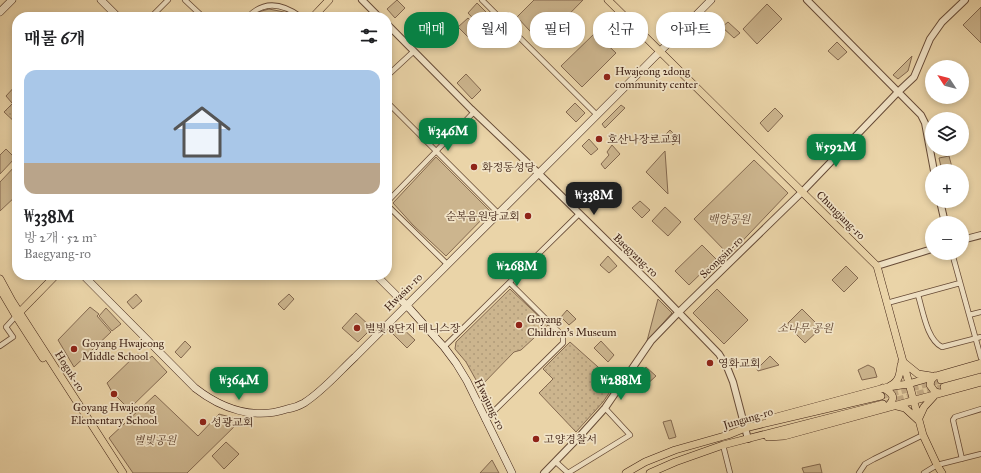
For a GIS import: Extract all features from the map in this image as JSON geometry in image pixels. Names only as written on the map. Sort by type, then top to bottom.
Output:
[{"type":"main road","points":[[0,12],[12,0]]},
{"type":"main road","points":[[101,0],[113,12]]},
{"type":"main road","points":[[318,12],[329,0]]},
{"type":"main road","name":"Chungjang-ro","points":[[608,0],[877,266]]},
{"type":"main road","name":"Hwasin-ro","points":[[88,280],[195,388],[215,402],[234,410],[266,414],[282,411],[304,403],[330,381],[711,0]]},
{"type":"main road","points":[[877,266],[912,401],[923,435],[942,473]]},
{"type":"main road","name":"Hoguk-ro","points":[[0,279],[17,314],[119,473]]},
{"type":"main road","points":[[17,314],[51,280]]},
{"type":"main road","name":"Hwajung-ro","points":[[381,280],[444,347],[456,363],[467,380],[485,420],[512,473]]},
{"type":"main road","name":"Hoguk-ro","points":[[0,289],[123,473]]},
{"type":"main road","points":[[902,361],[918,374],[938,384],[981,377]]},
{"type":"main road","points":[[885,388],[897,381],[900,375],[902,361]]},
{"type":"main road","points":[[918,420],[926,403],[938,384],[981,363]]},
{"type":"main road","points":[[938,384],[981,369]]},
{"type":"main road","points":[[745,428],[776,416],[885,388],[908,384],[981,382]]},
{"type":"main road","name":"Jungang-ro","points":[[650,473],[675,462],[724,445],[748,439],[784,436],[887,406],[912,401],[938,384]]},
{"type":"main road","points":[[885,388],[893,395],[891,404],[887,406]]},
{"type":"main road","name":"Jungang-ro","points":[[626,473],[645,462],[675,450],[728,435],[745,428],[880,396]]},
{"type":"main road","points":[[887,406],[901,406],[918,420]]},
{"type":"street","points":[[156,12],[168,0]]},
{"type":"street","points":[[185,0],[197,12]]},
{"type":"street","points":[[362,0],[374,12]]},
{"type":"street","points":[[482,0],[597,115]]},
{"type":"street","points":[[807,0],[921,115],[925,123],[933,164]]},
{"type":"street","name":"Seongsin-ro","points":[[544,473],[556,462],[605,408],[651,341],[802,192],[914,77],[930,39],[942,22],[965,0]]},
{"type":"street","points":[[252,12],[266,4],[284,7],[292,12]]},
{"type":"street","name":"Baegyang-ro","points":[[392,29],[474,112],[679,312],[719,354],[727,367],[733,382],[748,439]]},
{"type":"street","points":[[392,71],[414,51]]},
{"type":"street","points":[[392,107],[498,213]]},
{"type":"street","points":[[392,199],[474,112]]},
{"type":"street","points":[[392,209],[447,264]]},
{"type":"street","points":[[444,347],[578,214]]},
{"type":"street","points":[[969,238],[981,235]]},
{"type":"street","points":[[877,266],[925,251]]},
{"type":"street","points":[[954,260],[969,315],[978,338],[981,358]]},
{"type":"street","points":[[485,420],[563,343],[563,336],[510,283]]},
{"type":"street","points":[[887,303],[960,283]]},
{"type":"street","points":[[918,295],[930,336],[938,346],[942,347],[978,338]]},
{"type":"street","points":[[969,315],[981,312]]},
{"type":"street","points":[[0,346],[13,337],[6,327],[17,314]]},
{"type":"street","points":[[556,462],[568,473],[630,435],[605,408]]},
{"type":"street","points":[[962,459],[953,420],[955,417],[981,409]]},
{"type":"street","points":[[859,473],[865,464],[923,435]]},
{"type":"street","points":[[724,445],[730,473]]},
{"type":"street","points":[[924,473],[937,465],[981,454]]},
{"type":"green space","points":[[397,0],[405,8],[395,18],[392,12],[390,12],[387,9]]},
{"type":"green space","points":[[534,0],[583,0],[571,12],[530,12],[530,31],[522,22],[522,12]]},
{"type":"green space","points":[[477,3],[486,12],[469,12]]},
{"type":"green space","points":[[767,4],[782,19],[757,44],[743,29]]},
{"type":"green space","points":[[981,7],[981,43],[963,25]]},
{"type":"green space","points":[[269,9],[284,12],[258,12]]},
{"type":"green space","points":[[467,19],[467,36],[459,28],[459,26]]},
{"type":"green space","points":[[728,22],[740,33],[734,38],[725,30],[725,24]]},
{"type":"green space","points":[[593,35],[593,48],[611,48],[616,53],[582,87],[561,66],[580,48],[585,48],[585,43]]},
{"type":"green space","points":[[837,42],[847,52],[838,60],[828,51]]},
{"type":"green space","points":[[912,56],[908,71],[898,79],[893,75]]},
{"type":"green space","points":[[466,74],[481,90],[472,99],[457,83]]},
{"type":"green space","points":[[12,89],[12,103],[6,96]]},
{"type":"green space","points":[[575,103],[585,113],[576,122],[566,112]]},
{"type":"green space","points":[[12,104],[12,119],[4,112]]},
{"type":"green space","points":[[621,105],[625,108],[605,128],[602,124]]},
{"type":"green space","points":[[775,108],[783,116],[768,132],[760,123]]},
{"type":"green space","points":[[670,130],[679,139],[673,145],[664,136]]},
{"type":"green space","points":[[589,139],[598,149],[591,155],[582,146]]},
{"type":"green space","points":[[612,145],[620,154],[605,169],[601,164],[609,155],[607,152]]},
{"type":"green space","points":[[6,149],[12,155],[12,161],[0,174],[0,155]]},
{"type":"green space","points":[[665,151],[668,194],[646,172]]},
{"type":"green space","points":[[949,156],[951,164],[940,164],[939,158]]},
{"type":"green space","points":[[436,157],[490,211],[446,256],[413,225],[393,203]]},
{"type":"green space","name":"백양공원","points":[[754,160],[788,193],[729,255],[694,219]]},
{"type":"green space","points":[[12,169],[12,200],[0,211],[0,182]]},
{"type":"green space","points":[[640,201],[650,210],[642,218],[632,208]]},
{"type":"green space","points":[[665,207],[681,222],[668,236],[652,221]]},
{"type":"green space","points":[[702,245],[716,259],[689,285],[675,271]]},
{"type":"green space","points":[[608,256],[617,266],[609,273],[600,265]]},
{"type":"green space","points":[[846,266],[858,278],[844,292],[832,280]]},
{"type":"green space","points":[[510,289],[548,325],[521,350],[514,352],[480,387],[466,362],[455,349],[456,342]]},
{"type":"green space","points":[[717,289],[748,320],[724,344],[693,313]]},
{"type":"green space","points":[[136,294],[142,301],[133,309],[127,302]]},
{"type":"green space","points":[[289,294],[294,299],[284,310],[278,304]]},
{"type":"green space","points":[[658,299],[672,313],[647,341]]},
{"type":"green space","points":[[90,307],[99,314],[97,316],[111,332],[74,367],[58,340]]},
{"type":"green space","points":[[106,308],[121,324],[112,331],[99,316]]},
{"type":"green space","name":"소나무 공원","points":[[802,309],[821,328],[805,343],[789,327],[788,323]]},
{"type":"green space","points":[[567,310],[576,319],[569,325],[561,317]]},
{"type":"green space","name":"별빛 8단지 테니스장","points":[[356,313],[372,328],[358,342],[342,328]]},
{"type":"green space","points":[[400,326],[415,340],[407,348],[393,334]]},
{"type":"green space","points":[[185,341],[191,347],[181,358],[175,352]]},
{"type":"green space","points":[[601,341],[614,355],[608,362],[594,348]]},
{"type":"green space","points":[[570,342],[616,383],[603,402],[576,432],[539,393],[553,379],[543,369]]},
{"type":"green space","points":[[138,353],[146,361],[152,356],[167,372],[129,409],[112,392],[107,383]]},
{"type":"green space","points":[[770,356],[779,365],[758,371],[757,369]]},
{"type":"green space","points":[[868,365],[874,368],[877,377],[862,380],[858,370]]},
{"type":"green space","points":[[646,367],[656,376],[644,387],[638,381]]},
{"type":"green space","name":"별빛공원","points":[[155,395],[198,436],[219,414],[241,420],[187,473],[133,473],[109,438]]},
{"type":"green space","points":[[671,420],[676,437],[669,439],[663,422]]},
{"type":"green space","points":[[226,442],[239,454],[224,469],[212,456]]},
{"type":"green space","points":[[492,460],[499,473],[480,473]]},
{"type":"green space","points":[[820,464],[822,473],[804,473],[802,468]]},
{"type":"tunnel","points":[[881,396],[941,380]]},
{"type":"tunnel","points":[[887,403],[944,387]]},
{"type":"place","name":"Hwajeong 2dong community center","points":[[607,77]]},
{"type":"place","name":"호산나장로교회","points":[[599,139]]},
{"type":"place","name":"화정동성당","points":[[474,167]]},
{"type":"place","name":"순복음원당교회","points":[[528,216]]},
{"type":"place","name":"Goyang Children’s Museum","points":[[519,325]]},
{"type":"place","name":"별빛 8단지 테니스장","points":[[357,328]]},
{"type":"place","name":"Goyang Hwajeong Middle School","points":[[74,349]]},
{"type":"place","name":"영화교회","points":[[710,363]]},
{"type":"place","name":"Goyang Hwajeong Elementary School","points":[[114,394]]},
{"type":"place","name":"성광교회","points":[[203,422]]},
{"type":"place","name":"고양경찰서","points":[[536,439]]}]
